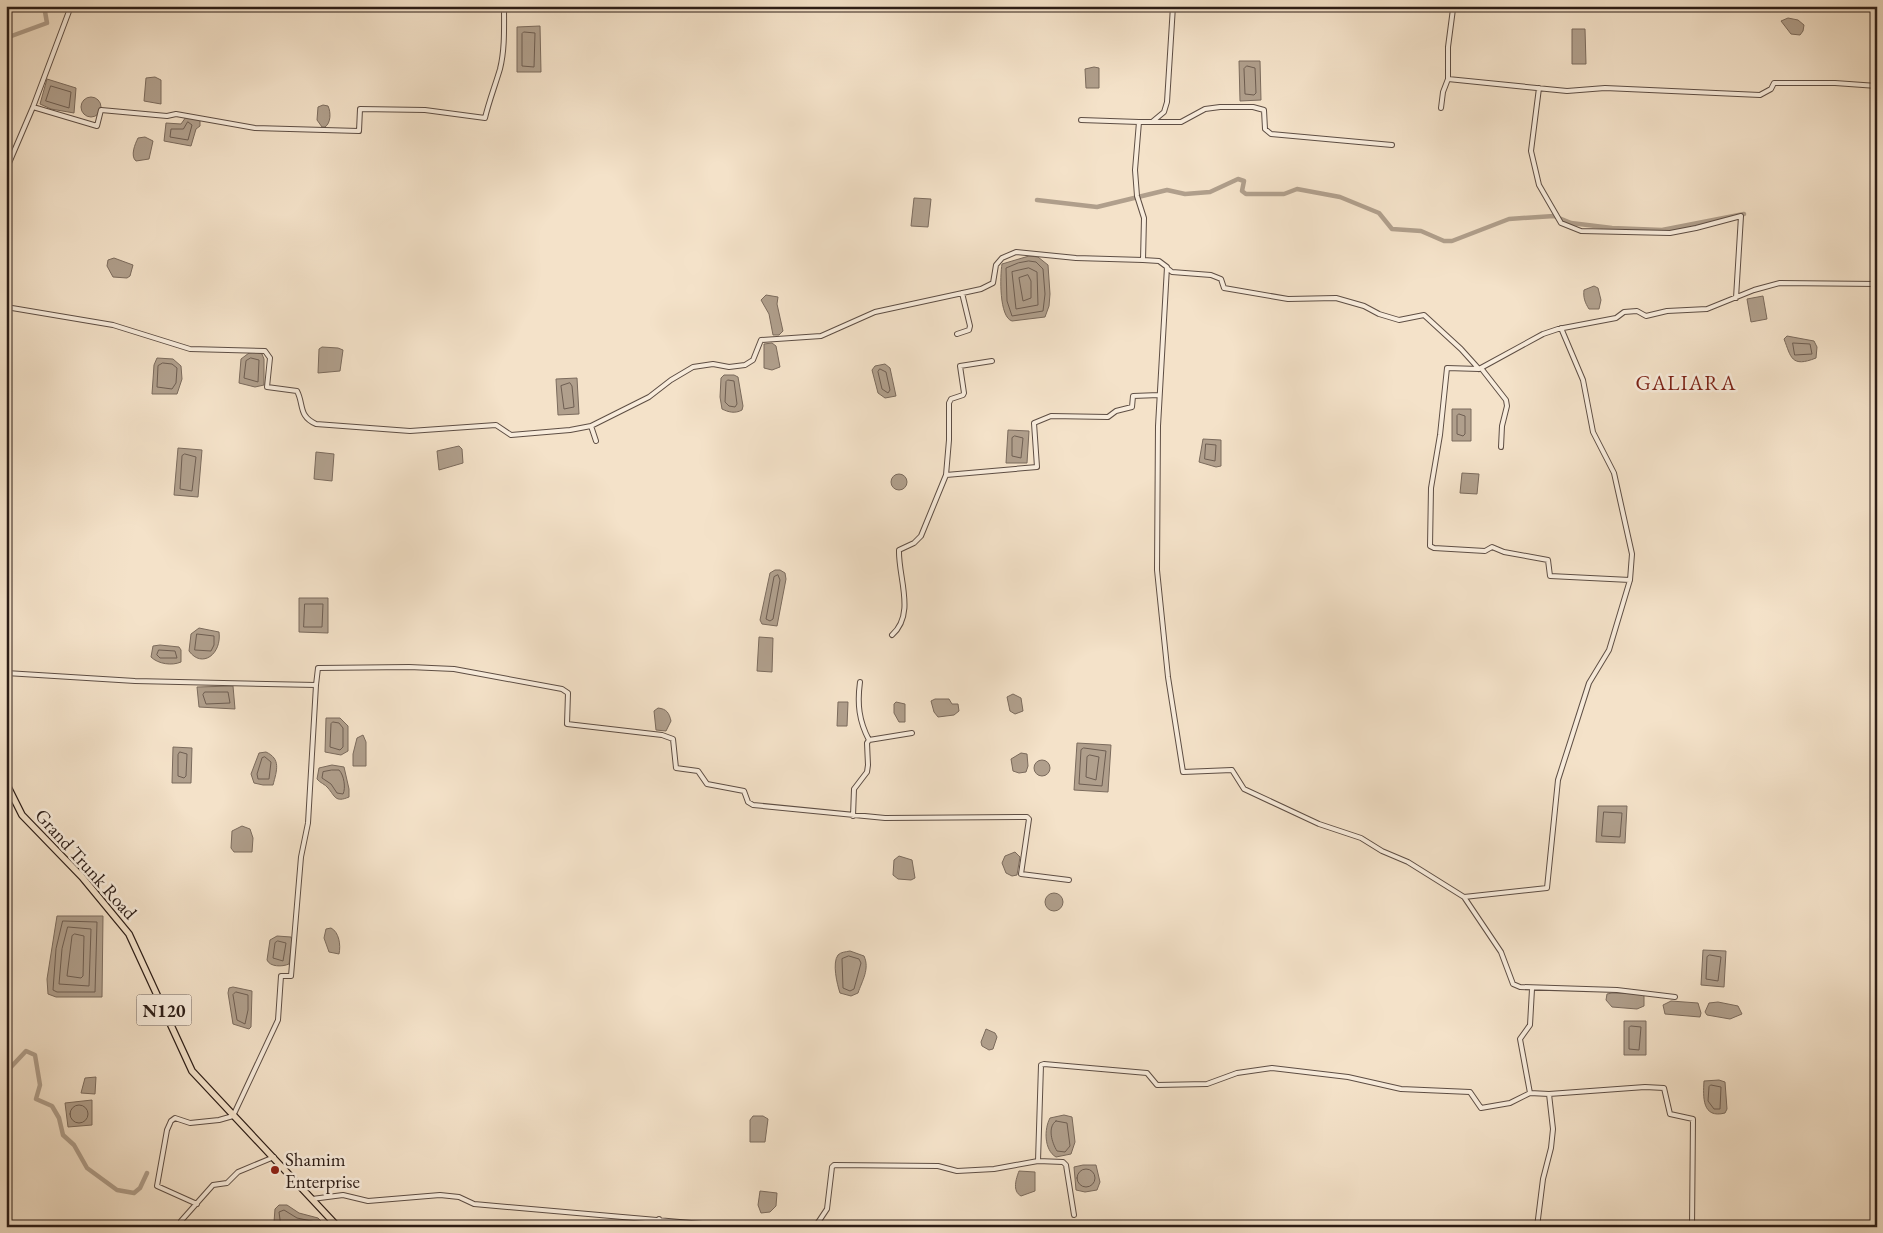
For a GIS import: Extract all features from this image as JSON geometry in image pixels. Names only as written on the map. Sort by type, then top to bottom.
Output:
[{"type":"highway","name":"Grand Trunk Road","points":[[6,783],[22,815],[82,877],[129,934],[192,1071],[338,1227]]},
{"type":"street","points":[[6,170],[33,107],[71,6]]},
{"type":"street","points":[[33,107],[97,126],[101,110],[167,116],[176,114],[255,128],[311,131],[360,131],[360,110],[425,110],[485,118],[491,92],[500,69],[504,40],[504,6]]},
{"type":"street","points":[[1152,122],[1164,112],[1167,102],[1173,6]]},
{"type":"street","points":[[1434,6],[1453,9],[1448,47],[1448,79],[1443,92],[1441,108]]},
{"type":"street","points":[[1448,79],[1567,90],[1605,88],[1760,95],[1771,89],[1774,83],[1835,83],[1877,86]]},
{"type":"street","points":[[1539,88],[1531,151],[1539,185],[1561,223],[1581,231],[1670,232],[1696,228],[1741,216],[1736,298]]},
{"type":"street","points":[[1081,120],[1181,122],[1205,109],[1220,106],[1253,107],[1264,110],[1265,129],[1271,134],[1392,145]]},
{"type":"street","points":[[1139,122],[1135,170],[1137,196],[1144,218],[1143,260]]},
{"type":"street","points":[[6,307],[113,325],[190,349],[265,351],[270,358],[267,387],[297,391],[301,410],[310,422],[316,424],[410,431],[496,425],[511,434],[549,433],[591,426],[649,397],[671,380],[693,367],[713,364],[729,367],[745,365],[753,360],[761,340],[821,336],[875,312],[962,293],[993,284],[996,265],[1002,258],[1016,252],[1076,258],[1159,261],[1172,272],[1212,275],[1220,280],[1224,288],[1288,298],[1336,298],[1364,306],[1379,314],[1399,320],[1424,315],[1480,368],[1506,400],[1507,406],[1502,426],[1501,447]]},
{"type":"street","points":[[1167,267],[1159,395],[1157,570],[1168,677],[1183,772],[1232,770],[1244,789],[1319,824],[1361,838],[1382,851],[1408,862],[1464,897],[1501,952],[1513,984],[1532,989],[1618,990],[1675,997]]},
{"type":"street","points":[[1630,580],[1550,576],[1548,560],[1504,552],[1492,547],[1485,551],[1434,548],[1430,546],[1432,472],[1440,435],[1447,368],[1480,368],[1543,334],[1561,328],[1616,318],[1624,312],[1637,311],[1646,316],[1667,311],[1707,309],[1780,283],[1877,284]]},
{"type":"street","points":[[957,334],[969,330],[970,326],[962,293]]},
{"type":"street","points":[[1464,897],[1547,888],[1558,780],[1590,684],[1609,650],[1630,580],[1632,554],[1614,473],[1593,432],[1583,380],[1561,328]]},
{"type":"street","points":[[892,636],[902,622],[904,603],[899,550],[914,543],[921,536],[946,474],[949,440],[949,403],[950,399],[964,393],[960,366],[992,361]]},
{"type":"street","points":[[946,474],[1037,467],[1034,423],[1051,416],[1108,417],[1116,411],[1132,407],[1133,396],[1159,395]]},
{"type":"street","points":[[591,426],[596,441]]},
{"type":"street","points":[[198,1204],[157,1186],[170,1121],[175,1118],[190,1123],[233,1116],[278,1020],[281,976],[291,976],[301,857],[308,823],[318,668],[409,666],[454,669],[562,689],[568,693],[567,724],[662,734],[673,738],[676,768],[698,770],[707,784],[744,791],[748,802],[753,805],[853,816],[928,819],[1027,817],[1029,819],[1021,874],[1069,880]]},
{"type":"street","points":[[6,673],[135,681],[316,685]]},
{"type":"street","points":[[853,816],[854,788],[867,772],[867,743],[869,740],[864,730],[858,705],[860,682]]},
{"type":"street","points":[[869,740],[912,733]]},
{"type":"street","points":[[1530,1093],[1520,1039],[1530,1026],[1532,989]]},
{"type":"street","points":[[1038,1161],[1042,1065],[1044,1064],[1148,1073],[1157,1085],[1207,1084],[1237,1073],[1272,1068],[1348,1077],[1401,1090],[1470,1092],[1481,1108],[1510,1103],[1530,1093],[1548,1094],[1645,1087],[1664,1088],[1670,1114],[1693,1119],[1692,1227]]},
{"type":"street","points":[[1537,1227],[1543,1179],[1552,1148],[1553,1130],[1548,1094]]},
{"type":"street","points":[[180,1227],[181,1221],[213,1185],[227,1182],[238,1172],[274,1157]]},
{"type":"street","points":[[815,1227],[827,1209],[832,1167],[834,1165],[938,1166],[957,1172],[994,1169],[1038,1161],[1062,1162],[1066,1165],[1074,1215]]},
{"type":"street","points":[[310,1199],[343,1195],[368,1200],[440,1195],[459,1197],[474,1204],[737,1227]]},
{"type":"street","points":[[659,1219],[659,1227]]},
{"type":"water","points":[[1788,18],[1798,20],[1804,25],[1800,35],[1791,34],[1781,21]]},
{"type":"water","points":[[540,26],[541,72],[517,72],[517,27]]},
{"type":"water","points":[[1572,29],[1585,29],[1586,64],[1572,64]]},
{"type":"water","points":[[1239,61],[1260,61],[1261,100],[1240,101]]},
{"type":"water","points":[[1099,68],[1099,88],[1086,88],[1085,69]]},
{"type":"water","points":[[155,77],[161,80],[161,104],[144,101],[146,78]]},
{"type":"water","points":[[47,79],[76,88],[74,113],[51,109],[40,104]]},
{"type":"water","points":[[91,97],[98,100],[101,107],[98,114],[91,117],[84,114],[81,107],[84,100]]},
{"type":"water","points":[[328,106],[330,111],[329,120],[325,127],[322,127],[317,120],[318,107]]},
{"type":"water","points":[[186,117],[200,119],[200,126],[196,129],[191,146],[164,141],[166,123],[181,124]]},
{"type":"water","points":[[145,137],[153,141],[149,159],[136,161],[133,153],[136,143],[138,138]]},
{"type":"water","points":[[914,198],[931,199],[928,227],[911,226]]},
{"type":"water","points":[[1029,256],[1038,257],[1048,265],[1049,306],[1045,317],[1012,321],[1008,318],[1003,304],[1001,286],[1002,264]]},
{"type":"water","points":[[114,258],[133,265],[130,276],[127,278],[113,277],[107,266],[108,260]]},
{"type":"water","points":[[1594,286],[1598,288],[1601,300],[1599,309],[1589,309],[1586,304],[1584,290]]},
{"type":"water","points":[[766,295],[778,297],[777,304],[783,331],[779,335],[773,335],[769,314],[761,300]]},
{"type":"water","points":[[1763,296],[1767,319],[1751,322],[1747,299]]},
{"type":"water","points":[[1787,336],[1814,341],[1817,347],[1816,358],[1801,362],[1793,359],[1784,339]]},
{"type":"water","points":[[772,343],[776,346],[780,367],[772,370],[764,368],[764,344]]},
{"type":"water","points":[[322,347],[343,350],[340,371],[318,373],[319,349]]},
{"type":"water","points":[[256,352],[262,354],[264,359],[264,385],[255,387],[239,383],[241,359],[249,353]]},
{"type":"water","points":[[157,358],[173,359],[181,366],[182,379],[177,394],[152,394],[154,365]]},
{"type":"water","points":[[885,364],[890,368],[896,396],[885,398],[878,393],[872,370],[875,366]]},
{"type":"water","points":[[724,375],[738,377],[742,410],[732,412],[722,409],[720,397],[721,378]]},
{"type":"water","points":[[577,378],[579,414],[558,415],[556,379]]},
{"type":"water","points":[[1452,409],[1471,409],[1471,441],[1452,441]]},
{"type":"water","points":[[1008,430],[1029,431],[1027,463],[1006,463]]},
{"type":"water","points":[[1203,439],[1221,440],[1221,466],[1216,467],[1199,462]]},
{"type":"water","points":[[459,446],[462,449],[463,463],[439,470],[437,451]]},
{"type":"water","points":[[178,448],[202,450],[198,497],[174,495]]},
{"type":"water","points":[[316,452],[334,454],[332,481],[314,479]]},
{"type":"water","points":[[1462,473],[1479,474],[1477,494],[1460,493]]},
{"type":"water","points":[[896,474],[902,474],[907,479],[905,488],[896,490],[891,485],[891,479]]},
{"type":"water","points":[[775,570],[785,573],[786,579],[777,626],[762,624],[760,620],[770,573]]},
{"type":"water","points":[[299,598],[328,598],[328,633],[299,632]]},
{"type":"water","points":[[199,628],[219,632],[217,647],[205,659],[194,656],[189,651],[191,634]]},
{"type":"water","points":[[759,637],[773,638],[772,672],[757,671]]},
{"type":"water","points":[[153,646],[179,647],[181,650],[181,662],[165,664],[151,657]]},
{"type":"water","points":[[233,686],[235,709],[199,707],[197,687]]},
{"type":"water","points":[[1013,694],[1021,698],[1023,711],[1015,714],[1010,711],[1007,697]]},
{"type":"water","points":[[935,699],[949,699],[952,704],[958,704],[959,711],[954,715],[938,717],[934,712],[931,701]]},
{"type":"water","points":[[838,702],[848,702],[847,726],[837,726]]},
{"type":"water","points":[[896,702],[905,704],[905,722],[899,722],[894,713],[894,704]]},
{"type":"water","points":[[658,708],[666,710],[671,721],[666,731],[656,730],[654,711]]},
{"type":"water","points":[[326,718],[340,718],[348,726],[348,751],[341,755],[325,752]]},
{"type":"water","points":[[363,735],[366,742],[366,766],[353,766],[353,754],[357,738]]},
{"type":"water","points":[[1077,743],[1111,745],[1108,792],[1074,790]]},
{"type":"water","points":[[173,747],[192,748],[191,783],[172,783]]},
{"type":"water","points":[[266,752],[274,758],[277,766],[273,785],[254,783],[251,774],[259,753]]},
{"type":"water","points":[[1021,753],[1027,754],[1028,766],[1026,772],[1019,773],[1013,771],[1011,759]]},
{"type":"water","points":[[1042,760],[1048,762],[1050,768],[1048,774],[1042,776],[1036,774],[1034,768],[1036,762]]},
{"type":"water","points":[[332,765],[344,767],[349,797],[344,799],[336,798],[317,779],[319,768]]},
{"type":"water","points":[[1598,806],[1627,806],[1625,843],[1596,842]]},
{"type":"water","points":[[242,826],[250,829],[253,838],[252,852],[234,852],[231,848],[232,831]]},
{"type":"water","points":[[1015,852],[1020,857],[1017,875],[1012,876],[1006,873],[1002,863],[1005,856]]},
{"type":"water","points":[[899,856],[912,860],[915,878],[911,880],[898,879],[893,875],[894,860]]},
{"type":"water","points":[[1054,893],[1060,896],[1063,902],[1060,908],[1054,911],[1048,908],[1045,902],[1048,896]]},
{"type":"water","points":[[57,916],[103,916],[102,997],[56,997],[48,994],[47,979]]},
{"type":"water","points":[[331,928],[336,932],[339,939],[339,954],[329,952],[324,938],[326,929]]},
{"type":"water","points":[[277,936],[291,937],[292,941],[289,964],[283,966],[276,966],[267,960],[270,940]]},
{"type":"water","points":[[1703,950],[1726,951],[1724,987],[1701,985]]},
{"type":"water","points":[[850,951],[864,956],[866,961],[865,975],[858,993],[851,996],[840,993],[835,968],[838,955]]},
{"type":"water","points":[[233,987],[252,991],[251,1027],[249,1029],[233,1024],[228,993],[229,988]]},
{"type":"water","points":[[1607,994],[1641,994],[1644,996],[1644,1006],[1637,1009],[1612,1007],[1606,1000]]},
{"type":"water","points":[[1671,1001],[1698,1003],[1701,1013],[1700,1017],[1665,1014],[1663,1005]]},
{"type":"water","points":[[1718,1002],[1738,1006],[1742,1014],[1730,1019],[1707,1015],[1705,1012],[1709,1003]]},
{"type":"water","points":[[1624,1021],[1646,1021],[1646,1055],[1624,1055]]},
{"type":"water","points":[[986,1029],[995,1033],[997,1037],[993,1049],[989,1050],[982,1046],[981,1042]]},
{"type":"water","points":[[96,1077],[95,1094],[81,1093],[85,1078]]},
{"type":"water","points":[[1719,1080],[1725,1082],[1727,1109],[1725,1113],[1717,1114],[1708,1110],[1704,1100],[1704,1081]]},
{"type":"water","points":[[92,1100],[92,1125],[68,1127],[65,1103]]},
{"type":"water","points":[[1064,1115],[1072,1117],[1075,1142],[1071,1154],[1056,1157],[1049,1150],[1046,1133],[1050,1118]]},
{"type":"water","points":[[753,1116],[763,1116],[768,1119],[765,1142],[750,1142],[750,1120]]},
{"type":"water","points":[[1096,1165],[1100,1182],[1097,1190],[1085,1192],[1076,1190],[1074,1167]]},
{"type":"water","points":[[1019,1171],[1035,1172],[1035,1191],[1021,1196],[1018,1194],[1016,1185]]},
{"type":"water","points":[[760,1191],[777,1193],[776,1206],[770,1212],[761,1213],[758,1205]]},
{"type":"water","points":[[279,1205],[287,1205],[299,1213],[318,1218],[327,1227],[279,1226],[274,1222],[275,1209]]},
{"type":"waterway","points":[[6,38],[47,23],[44,6]]},
{"type":"waterway","points":[[1037,200],[1097,207],[1167,190],[1185,194],[1210,192],[1238,179],[1244,181],[1242,191],[1246,194],[1284,194],[1297,189],[1340,197],[1379,213],[1392,229],[1421,231],[1444,241],[1452,241],[1509,219],[1554,216],[1571,223],[1612,228],[1662,230],[1744,214]]},
{"type":"waterway","points":[[6,1068],[11,1067],[26,1051],[35,1055],[40,1085],[36,1099],[52,1106],[59,1118],[63,1135],[74,1145],[87,1168],[117,1190],[134,1193],[140,1188],[147,1173]]},
{"type":"place","name":"Shamim Enterprise","points":[[275,1170]]},
{"type":"district","name":"GALIARA","points":[[1686,382]]}]
